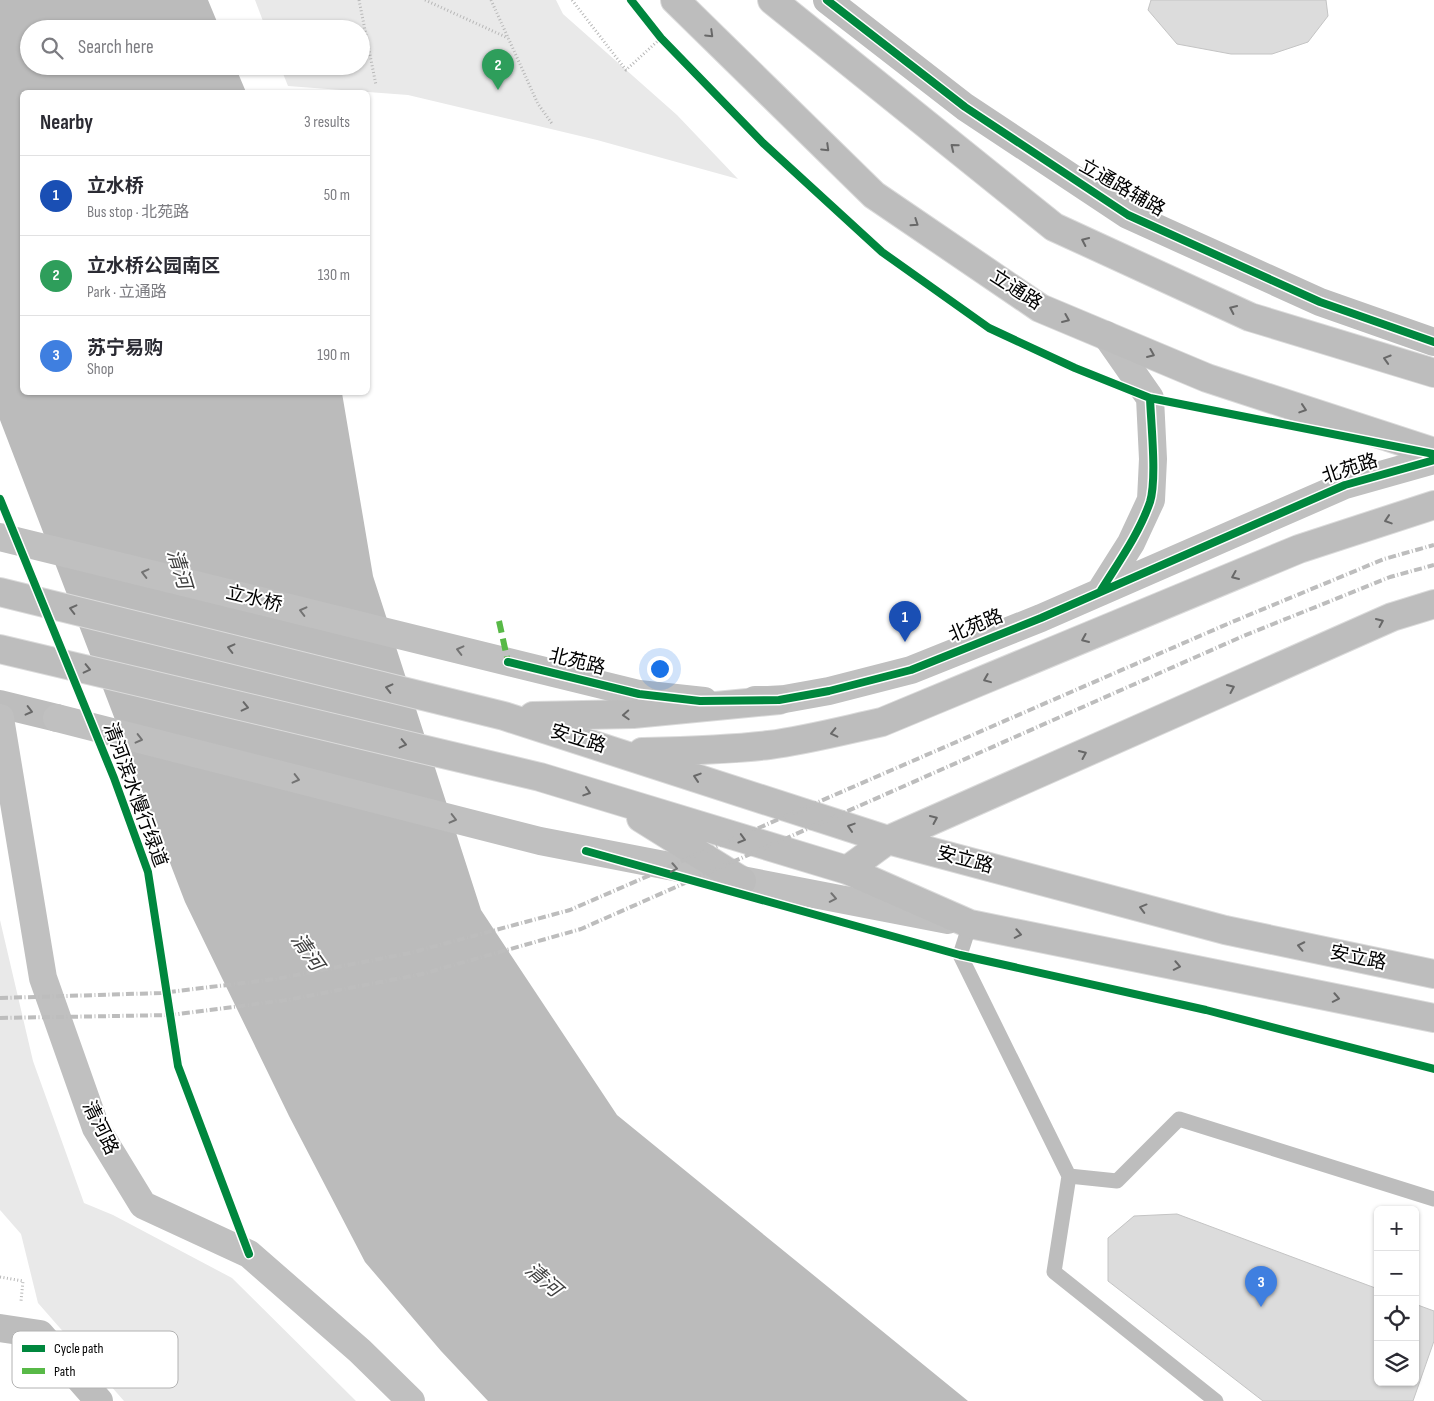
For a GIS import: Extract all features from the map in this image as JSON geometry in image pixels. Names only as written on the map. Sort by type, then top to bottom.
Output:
[{"type":"main road","points":[[772,0],[1054,227],[1250,317],[1434,373]]},
{"type":"main road","name":"立通路辅路","points":[[827,0],[965,107],[1128,214],[1320,302],[1434,342]]},
{"type":"main road","name":"立通路","points":[[676,1],[874,195],[1040,308],[1208,378],[1434,452]]},
{"type":"main road","points":[[618,752],[694,751],[768,745],[882,722],[1299,549],[1434,505]]},
{"type":"main road","points":[[12,595],[504,716],[633,714],[779,700]]},
{"type":"main road","points":[[847,870],[888,840],[1383,621],[1434,604]]},
{"type":"main road","points":[[0,649],[540,777],[847,870],[970,924],[1434,1018]]},
{"type":"main road","points":[[0,704],[58,718]]},
{"type":"main road","name":"安立路","points":[[504,716],[888,840],[1224,930],[1434,974]]},
{"type":"main road","points":[[612,800],[742,881]]},
{"type":"main road","points":[[9,1329],[21,1331]]},
{"type":"main road","points":[[87,1388],[98,1401]]},
{"type":"street","points":[[1100,592],[1131,543],[1151,500],[1153,459],[1150,398],[1106,335]]},
{"type":"street","name":"北苑路","points":[[508,662],[639,694],[700,701],[779,700],[829,691],[910,670],[1100,592],[1345,485],[1434,460]]},
{"type":"street","name":"立水桥","points":[[0,537],[508,662]]},
{"type":"street","name":"清河路","points":[[0,718],[43,978],[96,1128],[142,1205],[248,1254],[360,1351],[412,1401]]},
{"type":"street","points":[[58,718],[540,841],[970,924]]},
{"type":"street","points":[[1389,1009],[1434,1028]]},
{"type":"lane","points":[[970,924],[960,955],[1069,1176],[1054,1272],[1216,1401]]},
{"type":"lane","points":[[1069,1176],[1117,1181],[1178,1119],[1434,1198]]},
{"type":"path","points":[[358,0],[362,20]]},
{"type":"path","points":[[425,0],[509,39]]},
{"type":"path","points":[[491,0],[538,104],[553,125]]},
{"type":"path","points":[[572,0],[626,70],[661,38]]},
{"type":"path","points":[[655,30],[668,45]]},
{"type":"path","points":[[370,57],[376,85]]},
{"type":"path","points":[[0,1276],[23,1281],[9,1329]]},
{"type":"shaded area","points":[[255,0],[556,0],[563,14],[677,115],[738,179],[597,140],[408,95],[370,92],[370,90],[288,86],[284,75],[370,75],[370,20],[263,20]]},
{"type":"shaded area","points":[[0,920],[33,1061],[84,1203],[113,1215],[232,1278],[356,1401],[124,1401],[113,1388],[178,1388],[178,1331],[63,1331],[38,1303],[21,1234],[0,1210]]},
{"type":"water","name":"清河","points":[[0,0],[208,0],[216,20],[20,20],[20,75],[239,75],[245,90],[20,90],[20,395],[342,395],[373,576],[481,910],[617,1115],[968,1401],[488,1401],[441,1351],[365,1262],[289,1116],[185,902],[0,420]]},
{"type":"building","points":[[1151,0],[1326,0],[1328,16],[1308,42],[1272,54],[1231,54],[1177,44],[1148,10]]},
{"type":"building","points":[[1177,1214],[1374,1288],[1374,1386],[1418,1386],[1413,1401],[1263,1401],[1108,1281],[1108,1238],[1134,1216]]},
{"type":"building","points":[[1419,1305],[1434,1311],[1434,1341],[1419,1384]]},
{"type":"railway","points":[[0,998],[161,993],[276,979],[410,953],[570,910],[1232,622],[1384,559],[1434,545]]},
{"type":"railway","points":[[0,1018],[171,1015],[287,1000],[422,974],[581,929],[1241,637],[1390,577],[1434,565]]},
{"type":"marked path","points":[[499,621],[508,662]]},
{"type":"cycle path","points":[[631,0],[661,38],[763,143],[882,252],[989,328],[1075,368],[1150,398],[1434,454]]},
{"type":"cycle path","points":[[827,0],[965,107],[1128,215],[1320,302],[1434,342]]},
{"type":"cycle path","points":[[1100,592],[1134,537],[1150,502],[1153,480],[1150,398]]},
{"type":"cycle path","points":[[508,662],[639,694],[700,701],[779,700],[829,691],[911,670],[1041,618],[1345,485],[1434,460]]},
{"type":"cycle path","name":"清河滨水慢行绿道","points":[[0,499],[114,778],[148,872],[178,1066],[249,1254]]},
{"type":"cycle path","points":[[586,851],[960,955],[1206,1010],[1434,1069]]},
{"type":"place","name":"立水桥公园南区","points":[[498,90]]},
{"type":"place","name":"立水桥","points":[[905,642]]},
{"type":"place","name":"苏宁易购","points":[[1261,1307]]}]
